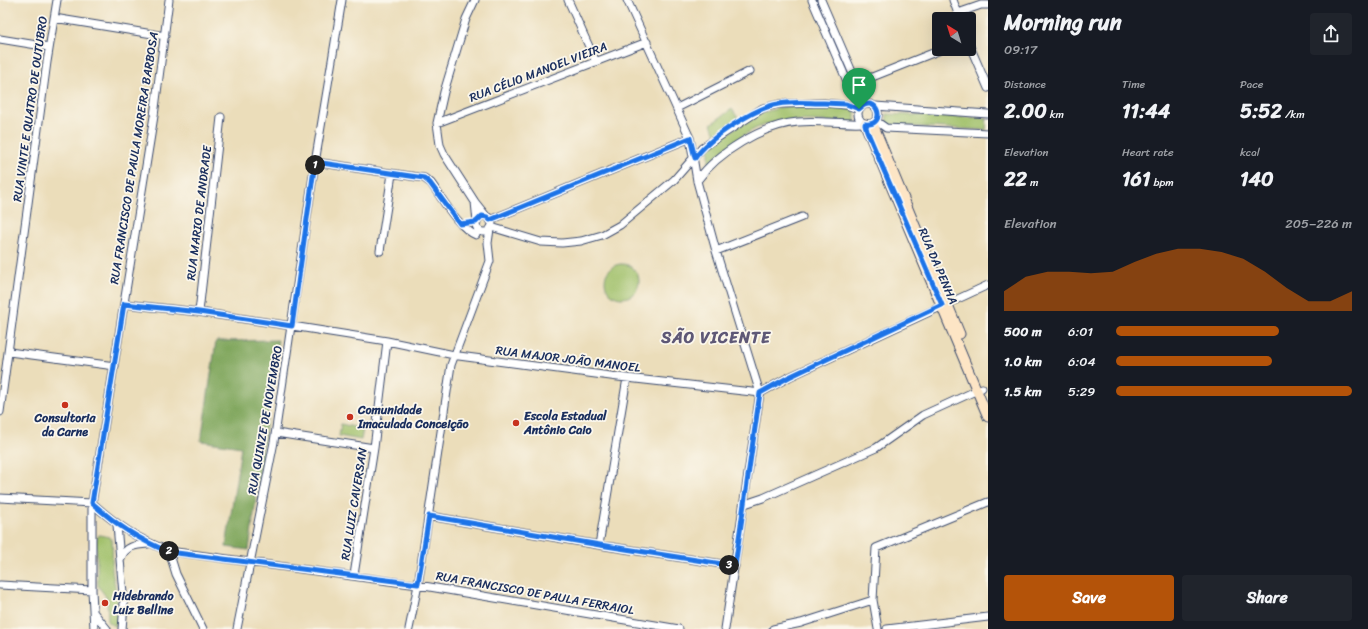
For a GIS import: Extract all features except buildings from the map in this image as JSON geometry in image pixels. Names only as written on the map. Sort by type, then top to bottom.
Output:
[{"type":"street","name":"RUA VINTE E QUATRO DE OUTUBRO","points":[[0,412],[49,47],[57,0]]},
{"type":"street","name":"RUA FRANCISCO DE PAULA MOREIRA BARBOSA","points":[[94,629],[92,590],[92,503],[154,116],[169,0]]},
{"type":"street","name":"RUA QUINZE DE NOVEMBRO","points":[[237,629],[276,433],[315,162],[342,0]]},
{"type":"street","points":[[409,629],[418,584],[454,355],[490,261],[488,244],[489,223],[444,154],[440,144],[437,123],[444,92],[466,19],[475,0]]},
{"type":"street","points":[[568,0],[596,62]]},
{"type":"street","points":[[627,0],[690,138],[695,158],[697,181],[716,251],[760,393],[745,504],[725,629]]},
{"type":"street","points":[[812,0],[853,95],[862,106]]},
{"type":"street","points":[[821,0],[857,83],[862,106],[858,117],[869,123],[886,128],[988,133]]},
{"type":"street","points":[[953,0],[958,12]]},
{"type":"street","points":[[966,12],[983,3]]},
{"type":"street","points":[[54,18],[165,36]]},
{"type":"street","points":[[0,39],[49,47]]},
{"type":"street","name":"RUA CÉLIO MANOEL VIEIRA","points":[[437,123],[647,42]]},
{"type":"street","points":[[857,83],[932,53]]},
{"type":"street","points":[[974,56],[988,88]]},
{"type":"street","points":[[677,108],[750,71]]},
{"type":"street","points":[[477,224],[480,218],[489,223],[541,242],[562,243],[581,241],[602,235],[620,225],[674,180],[695,158],[702,148],[763,108],[778,104],[846,104],[988,114]]},
{"type":"street","points":[[697,181],[704,172],[750,137],[797,122],[869,123],[879,114],[875,106]]},
{"type":"street","name":"RUA MARIO DE ANDRADE","points":[[199,312],[222,117]]},
{"type":"street","name":"RUA DA PENHA","points":[[869,123],[945,304],[979,389],[988,417]]},
{"type":"street","points":[[477,224],[482,231],[489,223],[690,138]]},
{"type":"street","points":[[315,162],[424,178],[430,183],[460,224],[470,233],[476,235],[488,244]]},
{"type":"street","points":[[380,251],[392,174]]},
{"type":"street","points":[[475,202],[477,224],[476,235]]},
{"type":"street","points":[[716,251],[802,217]]},
{"type":"street","points":[[460,224],[477,224]]},
{"type":"street","points":[[760,393],[789,377],[945,304],[988,286]]},
{"type":"street","name":"RUA MAJOR JOÃO MANOEL","points":[[124,304],[199,312],[292,326],[387,341],[454,355],[628,378],[760,393]]},
{"type":"street","name":"RUA LUIZ CAVERSAN","points":[[354,576],[374,448],[387,341]]},
{"type":"street","points":[[9,352],[115,366]]},
{"type":"street","points":[[600,545],[628,378]]},
{"type":"street","points":[[745,504],[763,498],[876,448],[923,415],[979,389]]},
{"type":"street","name":"RUA DA PENHA","points":[[979,389],[988,402]]},
{"type":"street","points":[[276,433],[374,448]]},
{"type":"street","points":[[0,498],[92,503]]},
{"type":"street","points":[[878,629],[873,600],[876,548],[988,502]]},
{"type":"street","name":"RUA FRANCISCO DE PAULA FERRAIOL","points":[[92,503],[117,524],[150,544],[169,552],[418,584],[678,629]]},
{"type":"street","points":[[429,516],[735,566]]},
{"type":"street","points":[[117,524],[124,605],[122,629]]},
{"type":"street","points":[[120,559],[127,548],[150,544]]},
{"type":"street","points":[[169,552],[176,574],[202,629]]},
{"type":"street","points":[[0,585],[92,590]]},
{"type":"street","points":[[773,629],[801,623],[873,600]]},
{"type":"street","points":[[94,613],[107,629]]},
{"type":"street","points":[[887,629],[988,617]]},
{"type":"green space","points":[[823,105],[855,110],[855,123],[792,121],[767,124],[744,135],[709,164],[709,148],[733,129],[760,114],[784,107]]},
{"type":"green space","points":[[732,109],[738,118],[715,134],[711,124]]},
{"type":"green space","points":[[887,114],[987,118],[986,130],[886,125]]},
{"type":"green space","points":[[619,264],[625,264],[629,265],[636,271],[639,281],[638,288],[632,295],[625,298],[619,298],[615,297],[608,291],[605,284],[605,278],[606,274],[612,267]]},
{"type":"green space","points":[[278,340],[249,550],[226,547],[241,447],[201,441],[216,341]]},
{"type":"green space","points":[[341,424],[363,429],[361,440],[339,436]]},
{"type":"green space","points":[[99,535],[110,537],[112,541],[112,569],[119,612],[116,626],[108,623],[107,598],[98,586],[96,540]]},
{"type":"place","name":"Consultoria da Carne","points":[[65,405]]},
{"type":"place","name":"Comunidade Imaculada Conceição","points":[[350,417]]},
{"type":"place","name":"Escola Estadual Antônio Caio","points":[[516,423]]},
{"type":"place","name":"Hidebrando Luiz Belline","points":[[105,603]]},
{"type":"district","name":"SÃO VICENTE","points":[[716,337]]},
{"type":"route","points":[[824,103],[846,104],[859,109],[866,104],[871,104],[878,110],[879,114],[876,121],[873,124],[865,124],[867,131],[942,305],[789,377],[760,393],[735,566],[429,516],[418,584],[169,552],[133,536],[92,503],[124,304],[199,312],[292,326],[315,162],[424,178],[430,183],[460,224],[476,222],[482,216],[489,218],[490,220],[690,138],[695,158],[702,148],[763,108],[778,104],[824,103]]}]
